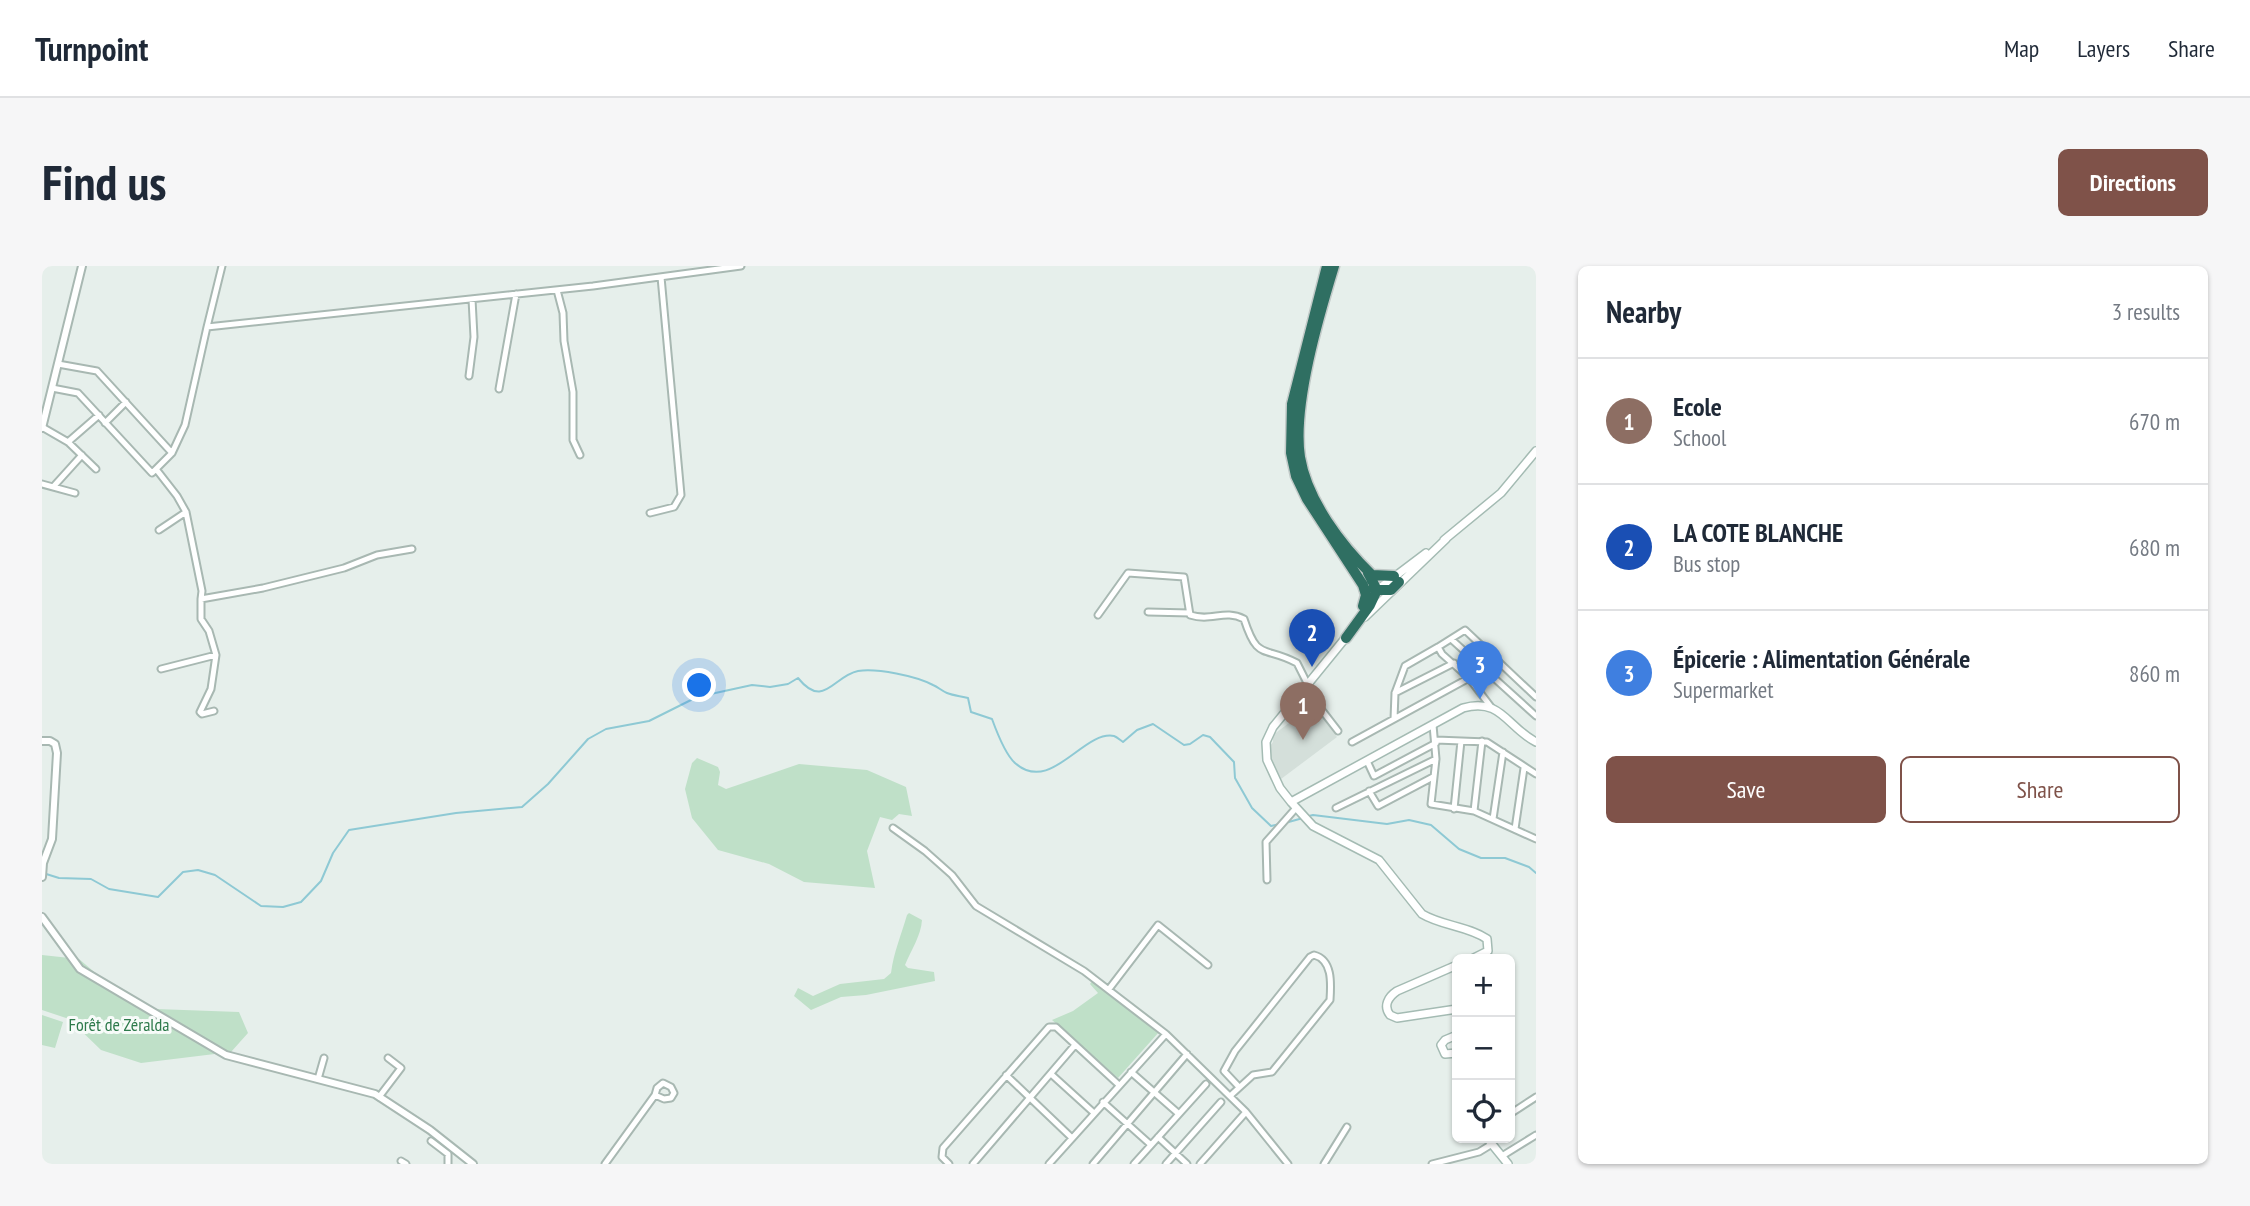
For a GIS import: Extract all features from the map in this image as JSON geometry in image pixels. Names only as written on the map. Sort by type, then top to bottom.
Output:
[{"type":"highway","points":[[1327,266],[1292,404],[1291,453],[1296,476],[1307,499],[1359,577],[1366,595],[1363,606]]},
{"type":"highway","points":[[1334,266],[1301,406],[1300,454],[1311,491],[1328,520],[1373,580],[1377,590],[1370,605],[1346,638]]},
{"type":"highway","points":[[1359,577],[1377,590],[1391,590],[1397,579],[1373,575],[1363,566]]},
{"type":"main road","points":[[1482,954],[1488,951],[1487,939],[1478,933],[1432,920],[1422,914],[1379,860],[1313,826],[1280,788],[1270,768],[1265,749],[1273,727],[1397,579],[1501,493],[1536,451]]},
{"type":"main road","points":[[1334,651],[1363,606],[1377,590]]},
{"type":"main road","points":[[1296,808],[1367,761],[1477,704],[1491,708],[1536,742]]},
{"type":"main road","points":[[1452,967],[1397,991],[1389,998],[1386,1008],[1390,1016],[1397,1018],[1452,1010]]},
{"type":"main road","points":[[1452,1037],[1441,1045],[1445,1054],[1452,1053]]},
{"type":"main road","points":[[1492,1143],[1508,1164]]},
{"type":"street","points":[[82,266],[42,428],[68,442],[96,469]]},
{"type":"street","points":[[52,388],[78,393],[152,473],[172,453],[185,425],[222,266]]},
{"type":"street","points":[[207,327],[516,295],[741,266]]},
{"type":"street","points":[[650,513],[674,507],[681,495],[661,277]]},
{"type":"street","points":[[557,290],[564,313],[564,341],[573,392],[573,440],[580,455]]},
{"type":"street","points":[[499,388],[516,295]]},
{"type":"street","points":[[469,376],[474,337],[472,299]]},
{"type":"street","points":[[58,364],[97,371],[172,453]]},
{"type":"street","points":[[105,423],[126,402]]},
{"type":"street","points":[[68,442],[99,415]]},
{"type":"street","points":[[54,486],[82,455]]},
{"type":"street","points":[[156,469],[186,512],[202,590],[201,619],[209,631],[216,655],[211,689],[200,712],[202,714],[214,711]]},
{"type":"street","points":[[42,484],[75,494]]},
{"type":"street","points":[[159,530],[186,512]]},
{"type":"street","points":[[201,599],[263,588],[344,568],[377,555],[412,550]]},
{"type":"street","points":[[1098,615],[1128,573],[1184,577],[1190,615],[1203,619],[1236,615],[1244,619],[1251,640],[1257,648],[1297,663],[1306,685],[1338,731]]},
{"type":"street","points":[[1148,612],[1190,612]]},
{"type":"street","points":[[1394,719],[1395,693],[1405,666],[1465,631],[1536,697]]},
{"type":"street","points":[[1451,639],[1536,716]]},
{"type":"street","points":[[1438,647],[1442,654],[1469,678],[1491,708]]},
{"type":"street","points":[[161,669],[216,655]]},
{"type":"street","points":[[1395,693],[1454,663]]},
{"type":"street","points":[[1352,742],[1469,678]]},
{"type":"street","points":[[1433,725],[1436,759],[1431,804],[1475,811],[1536,839]]},
{"type":"street","points":[[42,741],[55,744],[57,752],[52,839],[43,863],[42,877]]},
{"type":"street","points":[[1367,761],[1374,776],[1436,741],[1482,741],[1536,775]]},
{"type":"street","points":[[1454,809],[1461,741]]},
{"type":"street","points":[[1475,811],[1482,741]]},
{"type":"street","points":[[1493,819],[1503,752]]},
{"type":"street","points":[[1336,808],[1436,759]]},
{"type":"street","points":[[1515,829],[1524,768]]},
{"type":"street","points":[[1370,791],[1378,806],[1433,777]]},
{"type":"street","points":[[1267,880],[1266,842],[1296,808]]},
{"type":"street","points":[[893,828],[952,875],[976,906],[1084,971],[1166,1034],[1246,1112],[1288,1164]]},
{"type":"street","points":[[42,917],[80,969],[226,1055],[379,1097],[430,1130],[473,1164]]},
{"type":"street","points":[[1109,989],[1158,925],[1208,965]]},
{"type":"street","points":[[1230,1096],[1254,1074],[1272,1072],[1330,1000],[1328,966],[1322,957],[1310,957],[1235,1051],[1224,1073],[1239,1087]]},
{"type":"street","points":[[949,1164],[942,1157],[943,1148],[1049,1027],[1056,1027],[1119,1085]]},
{"type":"street","points":[[1049,1164],[1166,1034]]},
{"type":"street","points":[[973,1164],[1075,1045]]},
{"type":"street","points":[[1093,1164],[1187,1054]]},
{"type":"street","points":[[318,1079],[324,1058]]},
{"type":"street","points":[[379,1097],[401,1068],[388,1058]]},
{"type":"street","points":[[1131,1072],[1179,1114]]},
{"type":"street","points":[[1051,1074],[1094,1113]]},
{"type":"street","points":[[1006,1075],[1072,1139]]},
{"type":"street","points":[[1134,1164],[1206,1084]]},
{"type":"street","points":[[605,1164],[655,1095]]},
{"type":"street","points":[[1515,1111],[1535,1100]]},
{"type":"street","points":[[1103,1102],[1151,1145]]},
{"type":"street","points":[[1167,1164],[1221,1102]]},
{"type":"street","points":[[1200,1164],[1246,1112]]},
{"type":"street","points":[[1324,1164],[1348,1127]]},
{"type":"street","points":[[1502,1156],[1536,1135]]},
{"type":"street","points":[[1158,1138],[1187,1164]]},
{"type":"street","points":[[431,1141],[448,1154],[448,1164]]},
{"type":"street","points":[[1432,1164],[1479,1152],[1488,1143]]},
{"type":"shaded area","points":[[1313,705],[1337,737],[1281,779],[1272,764],[1270,746],[1273,735]]},
{"type":"green space","points":[[697,758],[718,767],[718,785],[726,789],[799,764],[867,770],[906,787],[912,816],[899,814],[892,820],[880,817],[867,851],[875,888],[804,882],[769,864],[718,850],[692,818],[685,789],[692,763]]},
{"type":"green space","points":[[909,913],[922,920],[918,937],[905,965],[908,968],[934,972],[935,981],[866,995],[841,997],[811,1010],[794,996],[798,988],[813,996],[840,984],[884,979],[891,973]]},
{"type":"green space","name":"Forêt de Zéralda","points":[[42,955],[79,959],[113,988],[156,1009],[239,1012],[248,1033],[231,1052],[141,1063],[101,1050],[69,1019],[42,1010]]},
{"type":"green space","points":[[1093,980],[1159,1032],[1118,1078],[1052,1020],[1073,1011],[1098,993],[1090,984]]},
{"type":"green space","points":[[42,1015],[63,1022],[55,1048],[42,1045]]},
{"type":"waterway","points":[[43,873],[59,878],[91,879],[109,889],[158,897],[183,872],[198,870],[215,875],[261,906],[283,907],[301,902],[321,881],[333,853],[349,830],[456,813],[522,807],[548,784],[588,739],[606,729],[649,721],[697,697],[752,685],[770,687],[788,684],[798,678],[807,687],[822,691],[849,674],[866,670],[907,676],[950,694],[968,698],[971,712],[992,719],[1012,759],[1028,771],[1054,767],[1102,737],[1114,736],[1123,742],[1137,730],[1153,724],[1184,745],[1203,735],[1210,737],[1234,762],[1235,778],[1252,808],[1271,826],[1280,824]]},
{"type":"waterway","points":[[1309,816],[1387,824],[1409,820],[1431,825],[1459,849],[1481,858],[1505,858],[1529,867],[1536,873]]},
{"type":"waterway","points":[[1285,823],[1303,818]]},
{"type":"place","name":"LA COTE BLANCHE","points":[[1312,667]]},
{"type":"place","name":"Épicerie : Alimentation Générale","points":[[1480,699]]},
{"type":"place","name":"Ecole","points":[[1303,740]]}]
